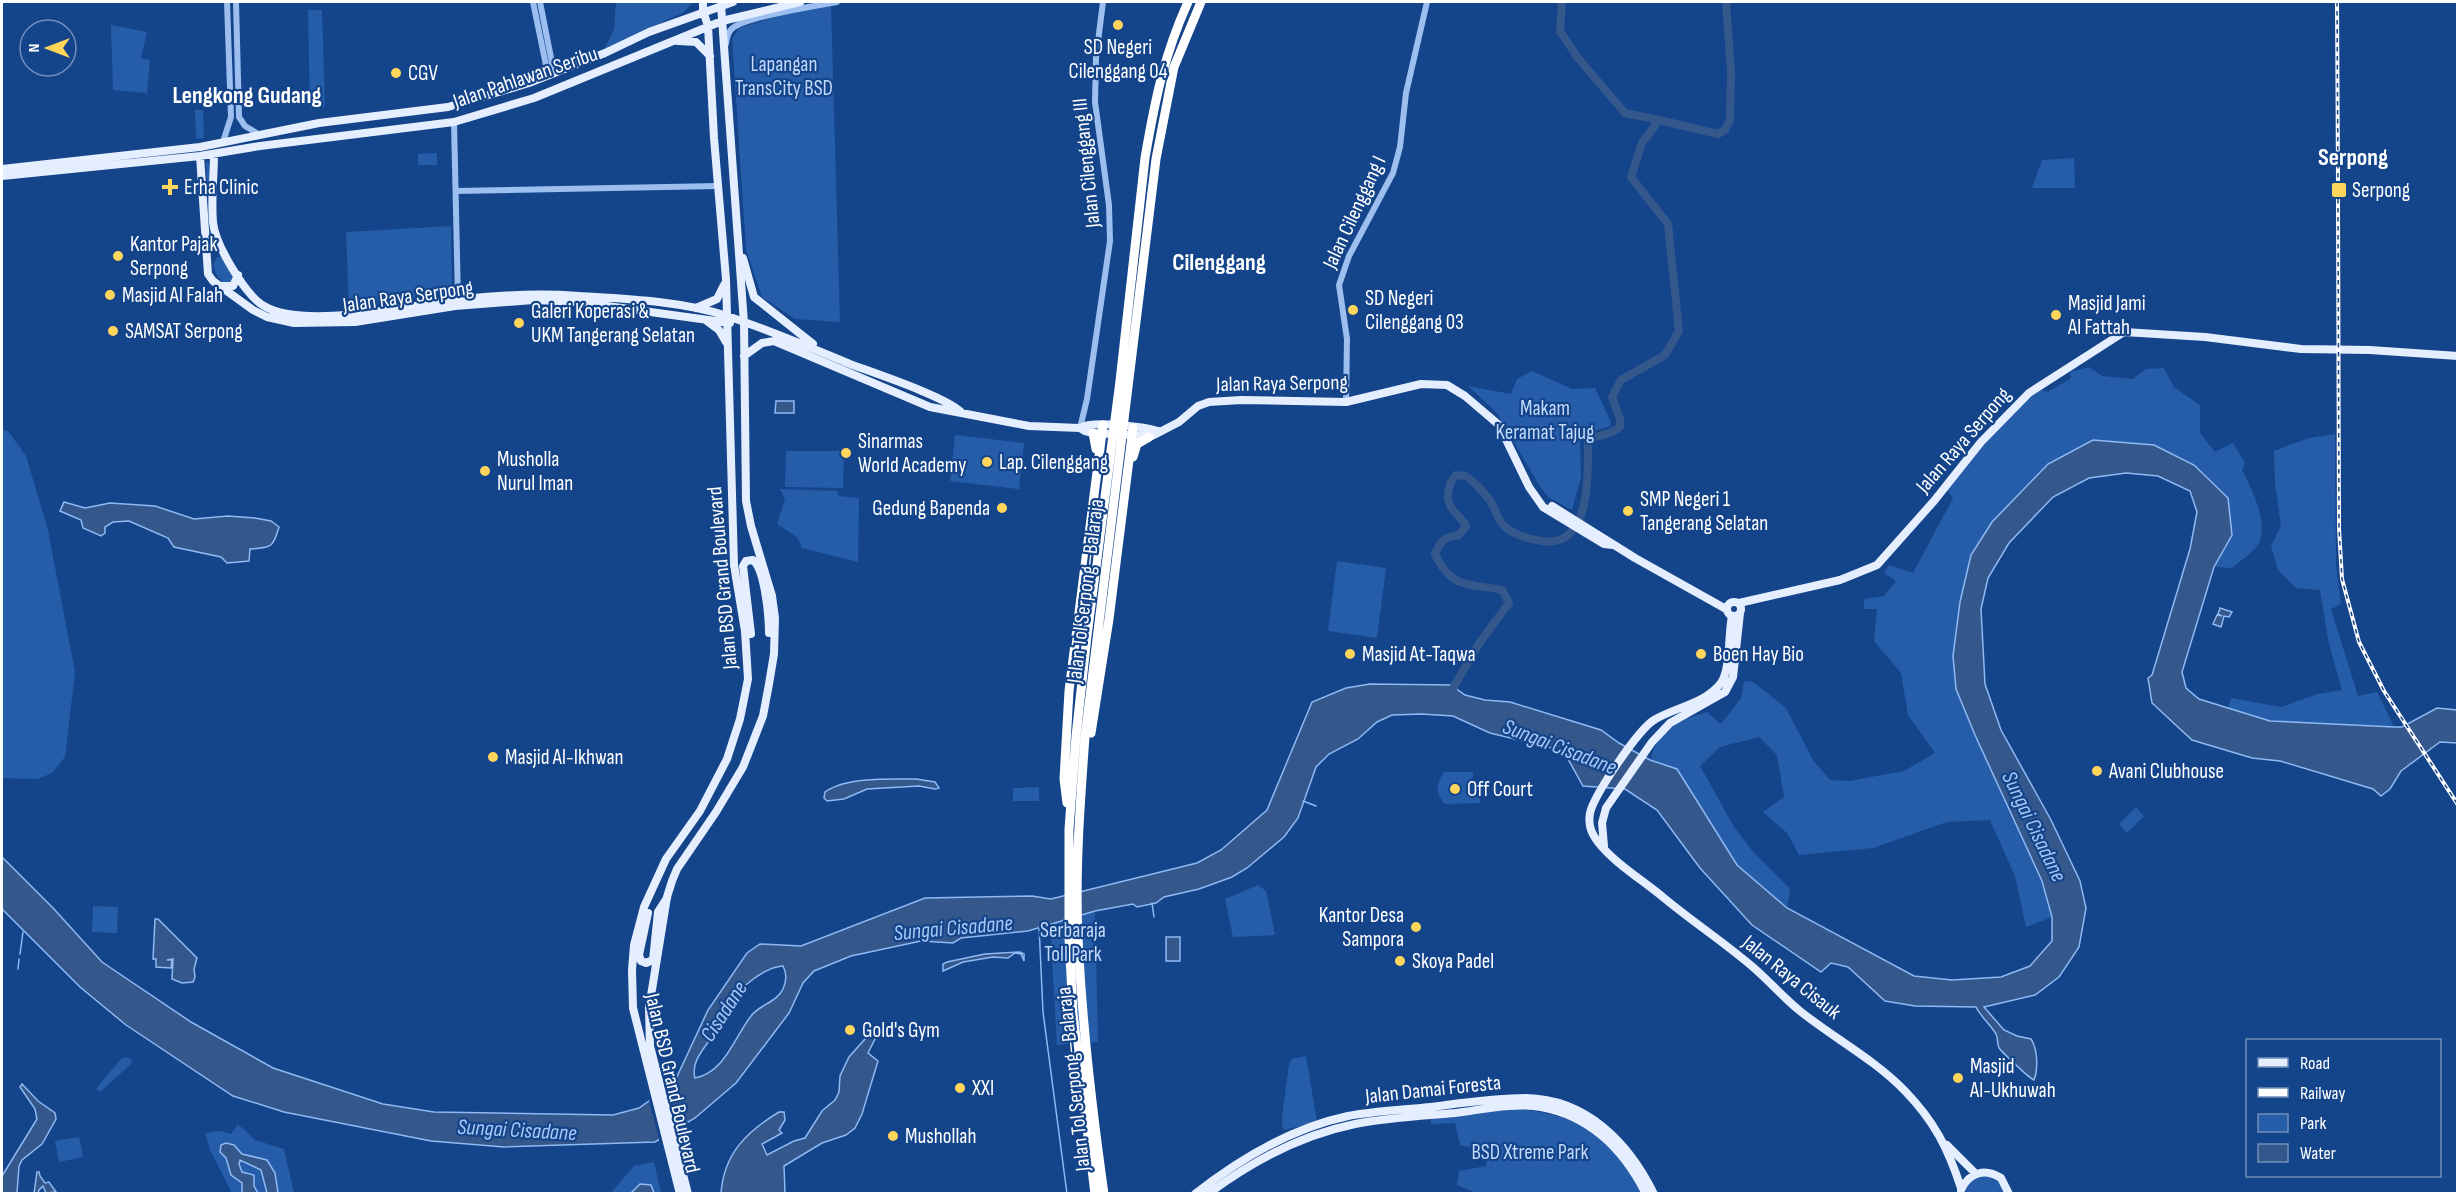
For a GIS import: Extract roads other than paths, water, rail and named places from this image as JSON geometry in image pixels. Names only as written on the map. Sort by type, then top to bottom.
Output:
[{"type":"highway","name":"Jalan Tol Serpong–Balaraja","points":[[1095,1194],[1084,1070],[1074,828],[1079,736],[1145,158],[1156,93],[1164,64],[1188,2]]},
{"type":"highway","name":"Jalan Tol Serpong–Balaraja","points":[[1079,736],[1156,159],[1174,67],[1201,2]]},
{"type":"highway","points":[[1079,736],[1069,691],[1102,430]]},
{"type":"highway","points":[[1074,828],[1064,779],[1079,736],[1109,619],[1130,432]]},
{"type":"highway","points":[[1125,488],[1134,450],[1137,444],[1149,437]]},
{"type":"highway","name":"Jalan Tol Serpong–Balaraja","points":[[1084,1070],[1104,1194]]},
{"type":"main road","name":"Jalan BSD Grand Boulevard","points":[[688,1194],[633,1008],[632,964],[641,917],[668,855],[700,811],[727,759],[740,719],[748,679],[745,631],[734,565],[726,279],[708,26],[703,11],[703,2]]},
{"type":"main road","name":"Jalan Pahlawan Seribu","points":[[2,168],[200,147],[319,123],[448,107],[529,83],[703,11],[733,2]]},
{"type":"main road","name":"Jalan Pahlawan Seribu","points":[[2,176],[200,156],[454,122],[534,98],[722,21],[800,2]]},
{"type":"main road","name":"Jalan BSD Grand Boulevard","points":[[680,1194],[651,1066],[648,1020],[667,897],[677,868],[716,812],[743,767],[762,716],[774,654],[775,618],[772,596],[751,526],[747,501],[744,326],[721,5]]},
{"type":"main road","points":[[666,42],[685,40],[696,42],[710,59],[718,58],[724,65]]},
{"type":"main road","points":[[529,83],[537,88],[534,98]]},
{"type":"main road","name":"Jalan Raya Serpong","points":[[214,154],[213,223],[226,255],[246,289],[264,306],[308,319]]},
{"type":"main road","points":[[200,156],[206,266]]},
{"type":"main road","points":[[737,235],[754,297],[822,351]]},
{"type":"main road","points":[[206,266],[214,252],[221,251],[226,255]]},
{"type":"main road","name":"Jalan Raya Serpong","points":[[206,266],[208,274],[221,286],[261,314],[286,322],[536,297],[702,318],[727,319]]},
{"type":"main road","points":[[221,286],[233,286],[238,275]]},
{"type":"main road","points":[[693,309],[717,298],[726,279]]},
{"type":"main road","name":"Jalan Raya Serpong","points":[[396,312],[458,299],[579,296],[693,309],[822,351],[935,398],[957,408],[962,413]]},
{"type":"main road","points":[[702,318],[719,330],[728,345]]},
{"type":"main road","name":"Jalan Raya Serpong","points":[[1130,432],[1149,437],[1179,422],[1198,406],[1209,402],[1241,400],[1346,402],[1421,384],[1447,385],[1485,411],[1499,425],[1535,497],[1544,507],[1586,530],[1604,544],[1613,545],[1719,603],[1735,609],[1758,600],[1840,580],[1865,571],[1880,562],[1934,501],[1981,442],[2029,393],[2124,332],[2205,337],[2313,350],[2370,350],[2457,356]]},
{"type":"main road","name":"Jalan Raya Serpong","points":[[744,356],[762,343],[777,342],[930,407],[1029,426],[1080,428],[1085,424],[1102,430],[1158,431]]},
{"type":"main road","points":[[930,407],[935,398]]},
{"type":"main road","points":[[748,679],[752,644],[743,566],[746,561],[753,560],[756,562],[762,581],[769,621],[769,684]]},
{"type":"main road","points":[[1604,849],[1602,823],[1606,808],[1652,742],[1670,723],[1725,692],[1730,685],[1733,676],[1735,609]]},
{"type":"main road","name":"Jalan Raya Cisauk","points":[[1735,609],[1725,671],[1721,682],[1702,699],[1656,719],[1636,738],[1601,792],[1591,811],[1589,825],[1604,849],[1753,968],[1801,1011],[1883,1070],[1922,1109],[1945,1143],[1976,1174]]},
{"type":"main road","points":[[661,873],[643,933],[639,955],[642,962],[647,963],[653,960],[658,912],[667,897]]},
{"type":"main road","name":"Jalan Damai Foresta","points":[[1194,1194],[1272,1142],[1297,1132],[1356,1119],[1487,1105],[1524,1098],[1544,1100],[1585,1114],[1610,1131],[1623,1144],[1642,1170],[1654,1194]]},
{"type":"main road","name":"Jalan Damai Foresta","points":[[1487,1105],[1540,1107],[1589,1126],[1606,1138],[1622,1154],[1646,1194]]},
{"type":"main road","name":"Jalan Damai Foresta","points":[[1208,1194],[1246,1168],[1279,1150],[1356,1119]]},
{"type":"main road","name":"Jalan Raya Cisauk","points":[[1945,1143],[1961,1191]]},
{"type":"main road","points":[[1961,1191],[1967,1179],[1976,1174],[1993,1174],[2006,1185],[2009,1194]]},
{"type":"street","points":[[223,142],[231,117],[227,2]]},
{"type":"street","points":[[236,2],[239,117],[244,126],[260,135]]},
{"type":"street","points":[[536,2],[551,74]]},
{"type":"street","points":[[724,65],[727,38],[735,26],[787,11],[837,2]]},
{"type":"street","name":"Jalan Cilenggang III","points":[[1080,428],[1087,399],[1110,241],[1109,205],[1095,102],[1096,57],[1103,2]]},
{"type":"street","name":"Jalan Cilenggang I","points":[[1346,402],[1347,339],[1339,285],[1349,256],[1394,173],[1400,147],[1406,93],[1426,2]]},
{"type":"street","points":[[231,117],[239,117]]},
{"type":"street","points":[[454,122],[458,299]]},
{"type":"street","points":[[456,191],[718,186]]},
{"type":"water","points":[[776,401],[794,401],[794,413],[775,413]]},
{"type":"water","points":[[2093,440],[2154,445],[2194,465],[2228,498],[2232,535],[2214,567],[2182,672],[2186,688],[2199,699],[2270,721],[2394,727],[2402,727],[2437,708],[2457,710],[2457,743],[2440,742],[2401,771],[2390,789],[2381,796],[2373,789],[2280,761],[2252,758],[2192,740],[2152,703],[2148,678],[2152,675],[2190,549],[2197,512],[2190,491],[2158,476],[2126,473],[2089,478],[2053,497],[2009,543],[1988,578],[1981,609],[1985,684],[2001,730],[2051,820],[2080,881],[2086,908],[2079,947],[2059,977],[2035,995],[1984,1007],[2004,1030],[2031,1039],[2037,1060],[2034,1080],[1999,1048],[1996,1034],[1976,1007],[1915,1006],[1885,1001],[1848,967],[1831,963],[1821,972],[1752,925],[1700,868],[1657,810],[1625,789],[1583,786],[1568,759],[1552,748],[1490,733],[1453,716],[1392,715],[1377,722],[1358,739],[1329,754],[1316,767],[1298,818],[1284,837],[1247,868],[1232,877],[1199,889],[1164,897],[1156,903],[1137,907],[1133,904],[1095,911],[1028,931],[961,938],[953,943],[921,941],[851,956],[814,971],[803,983],[789,1013],[736,1083],[695,1118],[655,1142],[504,1147],[431,1141],[284,1112],[233,1096],[126,1025],[80,987],[2,909],[2,857],[102,962],[191,1022],[273,1068],[383,1104],[434,1112],[613,1115],[639,1108],[674,1083],[708,1010],[747,953],[760,944],[801,946],[925,898],[1032,896],[1051,899],[1197,863],[1221,850],[1267,810],[1312,702],[1346,688],[1370,684],[1451,685],[1465,695],[1485,700],[1510,702],[1601,730],[1650,760],[1677,769],[1737,865],[1787,908],[1914,976],[1952,980],[2001,977],[2030,966],[2052,941],[2052,917],[2042,881],[1956,689],[1953,656],[1960,602],[1971,555],[1992,522],[2048,464]],"holes":[[[783,966],[786,975],[780,993],[751,1016],[721,1062],[705,1075],[695,1078],[697,1059],[717,1029],[727,1006],[734,997],[760,974]]]},
{"type":"water","points":[[64,502],[85,508],[110,503],[155,506],[194,519],[228,516],[255,518],[271,521],[279,527],[273,543],[267,547],[250,549],[249,561],[227,563],[221,557],[174,547],[168,538],[129,521],[113,522],[105,527],[105,533],[101,536],[83,528],[81,520],[60,511]]},
{"type":"water","points":[[2220,608],[2232,612],[2229,617],[2224,616],[2221,627],[2213,624],[2217,615],[2222,616],[2218,614]]},
{"type":"water","points":[[916,779],[935,782],[939,788],[919,786],[867,789],[844,799],[827,801],[824,798],[825,792],[834,787],[856,781]]},
{"type":"water","points":[[155,919],[158,919],[197,958],[193,982],[182,983],[172,979],[173,959],[167,960],[172,960],[171,968],[156,967],[156,959],[153,959]]},
{"type":"water","points":[[1166,937],[1180,937],[1180,961],[1166,961]]},
{"type":"water","points":[[1020,952],[1024,954],[1024,961],[1021,954],[1015,953],[1008,958],[993,957],[963,962],[943,971],[943,964],[947,962],[985,954]]},
{"type":"water","points":[[873,1030],[878,1033],[868,1053],[878,1061],[862,1114],[855,1128],[846,1135],[822,1143],[784,1166],[785,1193],[721,1193],[727,1167],[739,1145],[756,1128],[779,1112],[784,1112],[785,1120],[779,1130],[782,1133],[762,1144],[767,1155],[805,1138],[822,1111],[835,1100],[839,1092],[840,1076],[849,1057]]},
{"type":"water","points":[[22,1084],[38,1101],[55,1113],[56,1119],[42,1144],[22,1160],[19,1166],[17,1193],[2,1193],[2,1176],[37,1119],[35,1109],[20,1087]]},
{"type":"water","points":[[226,1143],[234,1145],[242,1154],[267,1160],[275,1173],[278,1193],[267,1193],[261,1170],[240,1160],[242,1172],[254,1175],[254,1186],[258,1193],[242,1193],[242,1183],[231,1175],[226,1158],[220,1152],[221,1145]]},
{"type":"water","points":[[37,1172],[45,1183],[49,1182],[56,1192],[46,1193],[43,1186],[38,1193],[34,1193]]},
{"type":"water","points":[[640,1184],[651,1185],[654,1193],[631,1193]]},
{"type":"waterway","points":[[1449,695],[1480,642],[1509,603],[1502,590],[1470,585],[1454,579],[1447,573],[1435,554],[1444,540],[1459,535],[1466,526],[1449,503],[1449,490],[1454,478],[1456,475],[1468,477],[1489,500],[1502,524],[1517,534],[1542,541],[1558,540],[1570,533],[1579,521],[1584,506],[1587,488],[1588,440],[1613,432],[1620,427],[1620,419],[1612,397],[1621,380],[1665,355],[1679,331],[1668,224],[1631,177],[1642,143],[1659,120],[1625,113],[1578,58],[1560,31],[1562,2]]},
{"type":"waterway","points":[[1659,120],[1718,134],[1725,130],[1730,120],[1731,71],[1726,2]]},
{"type":"waterway","points":[[1303,801],[1316,806]]},
{"type":"waterway","points":[[1152,903],[1154,917]]},
{"type":"waterway","points":[[1039,926],[1043,1012],[1067,1194]]},
{"type":"waterway","points":[[20,954],[23,932]]},
{"type":"waterway","points":[[18,969],[19,959]]},
{"type":"railway","points":[[2337,2],[2338,180]]},
{"type":"railway","points":[[2338,199],[2339,528],[2342,579],[2359,642],[2384,691],[2458,805]]},
{"type":"place","name":"SD Negeri Cilenggang 04","points":[[1118,25]]},
{"type":"place","name":"CGV","points":[[396,73]]},
{"type":"place","name":"Erha Clinic","points":[[170,187]]},
{"type":"place","name":"Serpong","points":[[2339,190]]},
{"type":"place","name":"Kantor Pajak Serpong","points":[[118,256]]},
{"type":"place","name":"Masjid Al Falah","points":[[110,295]]},
{"type":"place","name":"SD Negeri Cilenggang 03","points":[[1353,310]]},
{"type":"place","name":"Masjid Jami Al Fattah","points":[[2056,315]]},
{"type":"place","name":"Galeri Koperasi & UKM Tangerang Selatan","points":[[519,323]]},
{"type":"place","name":"SAMSAT Serpong","points":[[113,331]]},
{"type":"place","name":"Sinarmas World Academy","points":[[846,453]]},
{"type":"place","name":"Lap. Cilenggang","points":[[987,462]]},
{"type":"place","name":"Musholla Nurul Iman","points":[[485,471]]},
{"type":"place","name":"Gedung Bapenda","points":[[1002,508]]},
{"type":"place","name":"SMP Negeri 1 Tangerang Selatan","points":[[1628,511]]},
{"type":"place","name":"Masjid At-Taqwa","points":[[1350,654]]},
{"type":"place","name":"Boen Hay Bio","points":[[1701,654]]},
{"type":"place","name":"Masjid Al-Ikhwan","points":[[493,757]]},
{"type":"place","name":"Avani Clubhouse","points":[[2097,771]]},
{"type":"place","name":"Off Court","points":[[1455,789]]},
{"type":"place","name":"Kantor Desa Sampora","points":[[1416,927]]},
{"type":"place","name":"Skoya Padel","points":[[1400,961]]},
{"type":"place","name":"Gold's Gym","points":[[850,1030]]},
{"type":"place","name":"Masjid Al-Ukhuwah","points":[[1958,1078]]},
{"type":"place","name":"XXI","points":[[960,1088]]},
{"type":"place","name":"Mushollah","points":[[893,1136]]},
{"type":"district","name":"Lengkong Gudang","points":[[247,95]]},
{"type":"district","name":"Serpong","points":[[2353,157]]},
{"type":"district","name":"Cilenggang","points":[[1219,262]]},
{"type":"park label","name":"Lapangan TransCity BSD","points":[[784,76]]},
{"type":"park label","name":"Makam Keramat Tajug","points":[[1545,420]]},
{"type":"park label","name":"Serbaraja Toll Park","points":[[1073,942]]},
{"type":"park label","name":"BSD Xtreme Park","points":[[1530,1152]]},
{"type":"water label","name":"Sungai Cisadane","points":[[1560,746]]},
{"type":"water label","name":"Sungai Cisadane","points":[[2035,826]]},
{"type":"water label","name":"Sungai Cisadane","points":[[953,927]]},
{"type":"water label","name":"Cisadane","points":[[723,1011]]},
{"type":"water label","name":"Sungai Cisadane","points":[[517,1129]]}]
